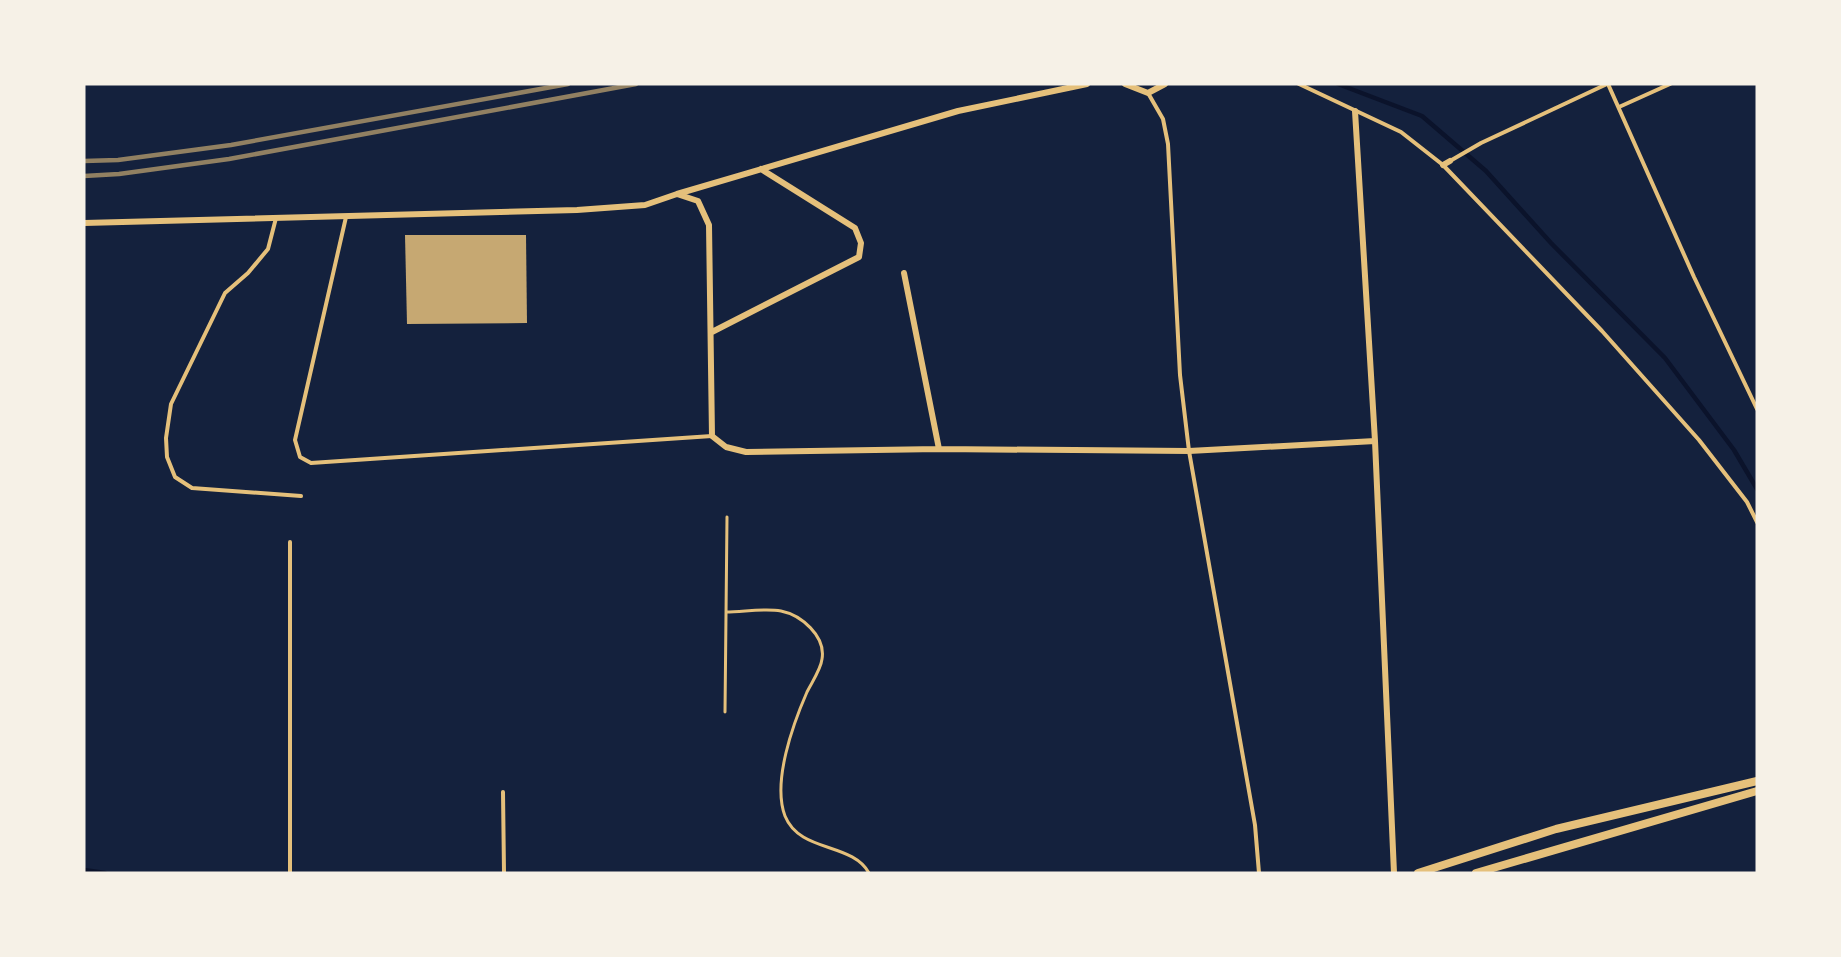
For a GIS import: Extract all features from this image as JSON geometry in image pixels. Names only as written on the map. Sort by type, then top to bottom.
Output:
[{"type":"street","points":[[84,223],[577,210],[645,205],[958,111],[1087,84]]},
{"type":"street","points":[[1125,84],[1148,93],[1165,84]]},
{"type":"street","points":[[1355,111],[1375,441],[1394,873]]},
{"type":"street","points":[[1443,165],[1450,161]]},
{"type":"street","points":[[712,332],[859,257],[861,243],[855,228],[761,169]]},
{"type":"street","points":[[677,194],[698,201],[709,225],[712,436],[726,447],[746,452],[939,449],[1189,451],[1375,441]]},
{"type":"street","points":[[904,273],[939,449]]},
{"type":"street","points":[[1418,873],[1556,829],[1757,781]]},
{"type":"street","points":[[1476,873],[1757,791]]},
{"type":"lane","points":[[1299,84],[1401,132],[1443,165],[1602,331],[1699,440],[1747,502],[1757,522]]},
{"type":"lane","points":[[1450,161],[1481,143],[1608,84],[1694,277],[1757,409]]},
{"type":"lane","points":[[1619,107],[1670,84]]},
{"type":"lane","points":[[1148,93],[1163,119],[1168,144],[1180,375],[1189,451],[1255,825],[1259,873]]},
{"type":"lane","points":[[346,217],[295,440],[300,457],[311,463],[712,436]]},
{"type":"lane","points":[[276,218],[268,249],[249,273],[225,293],[171,404],[166,438],[167,457],[175,477],[192,488],[301,496]]},
{"type":"lane","points":[[290,542],[290,873]]},
{"type":"lane","points":[[503,792],[504,873]]},
{"type":"path","points":[[725,712],[727,517]]},
{"type":"path","points":[[726,612],[781,611],[800,618],[818,635],[823,658],[802,703],[785,754],[782,794],[784,814],[793,831],[808,840],[863,862],[869,873]]},
{"type":"building","points":[[405,235],[526,235],[527,323],[407,324]]},
{"type":"waterway","points":[[1338,84],[1422,116],[1486,171],[1551,243],[1665,358],[1734,450],[1757,489]]},
{"type":"waterway","points":[[84,870],[105,873]]},
{"type":"railway","points":[[84,161],[118,160],[231,145],[568,84]]},
{"type":"railway","points":[[84,176],[119,174],[229,159],[636,84]]}]
